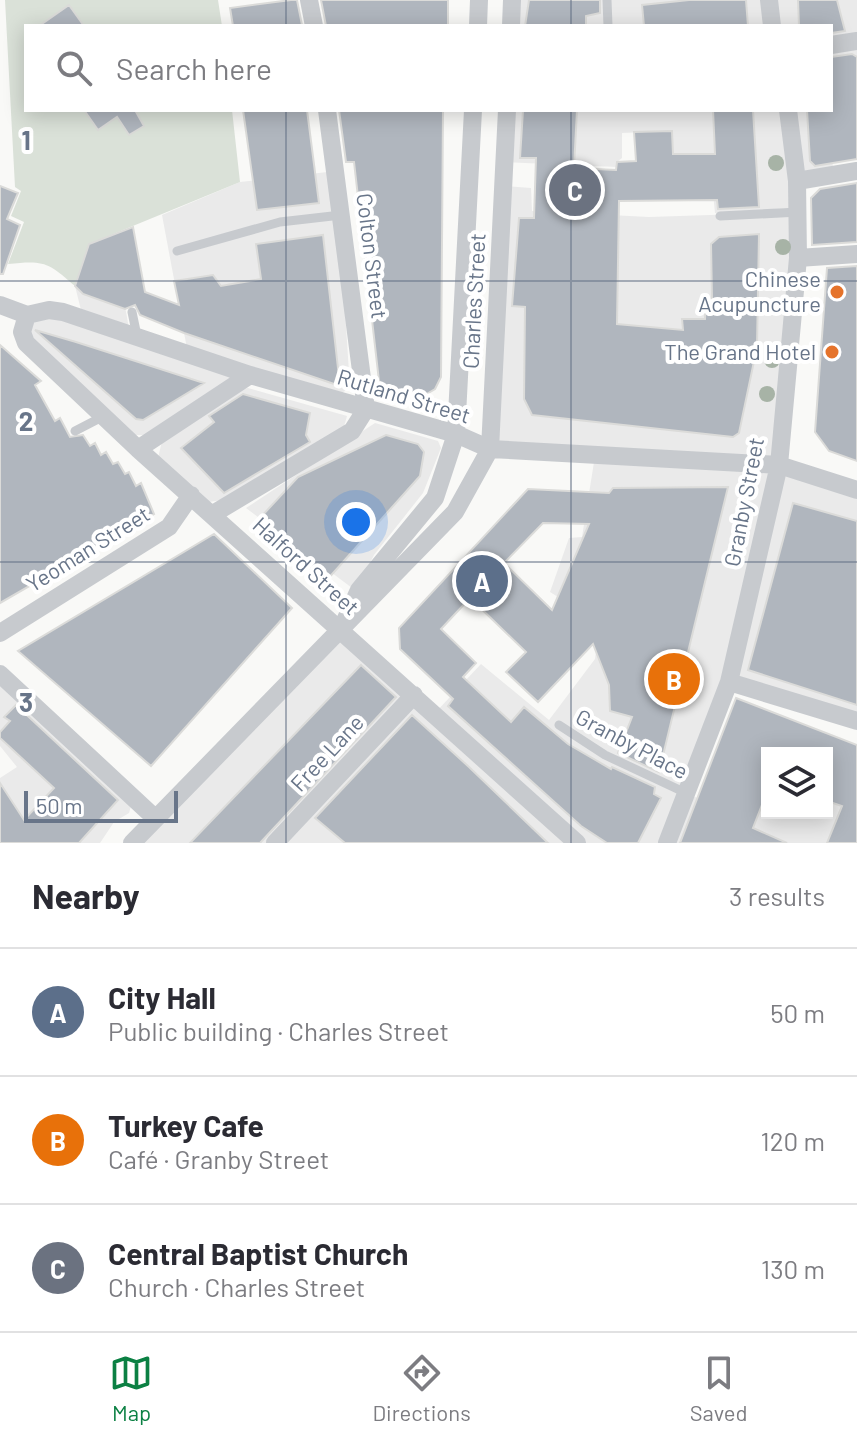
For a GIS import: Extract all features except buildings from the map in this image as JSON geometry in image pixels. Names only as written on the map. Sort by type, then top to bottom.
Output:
[{"type":"street","points":[[309,0],[314,24]]},
{"type":"street","points":[[478,24],[479,0]]},
{"type":"street","points":[[511,24],[512,0]]},
{"type":"street","points":[[769,0],[772,24]]},
{"type":"street","points":[[833,45],[857,41]]},
{"type":"street","name":"Colton Street","points":[[327,112],[366,409]]},
{"type":"street","name":"Charles Street","points":[[340,630],[359,590],[435,498],[456,434],[473,112]]},
{"type":"street","name":"Charles Street","points":[[132,843],[455,512],[490,449],[507,112]]},
{"type":"street","name":"Granby Street","points":[[667,843],[729,682],[779,465],[798,258],[797,181],[788,112]]},
{"type":"street","points":[[797,181],[857,171]]},
{"type":"street","points":[[798,258],[857,254]]},
{"type":"street","points":[[0,305],[27,315]]},
{"type":"street","name":"Rutland Street","points":[[27,315],[49,310],[83,319],[250,375],[456,434],[490,449],[779,465],[857,490]]},
{"type":"street","name":"Halford Street","points":[[27,315],[22,332],[26,343],[138,449],[577,843]]},
{"type":"street","points":[[138,449],[250,375]]},
{"type":"street","points":[[213,514],[352,431],[366,409]]},
{"type":"street","name":"Yeoman Street","points":[[0,633],[169,527],[191,495]]},
{"type":"street","points":[[0,674],[155,818]]},
{"type":"street","points":[[729,682],[857,721]]},
{"type":"street","name":"Free Lane","points":[[275,843],[414,695]]},
{"type":"lane","points":[[607,0],[608,24]]},
{"type":"lane","points":[[720,216],[799,212]]},
{"type":"lane","points":[[177,251],[280,222],[343,215]]},
{"type":"lane","points":[[132,312],[137,337]]},
{"type":"lane","points":[[75,431],[104,416]]},
{"type":"lane","name":"Granby Place","points":[[559,725],[605,755],[687,794]]},
{"type":"shaded area","points":[[5,0],[218,0],[222,24],[24,24],[24,112],[232,112],[240,182],[89,244],[75,286],[45,264],[8,264],[24,222],[11,216],[21,191],[15,187]]},
{"type":"shaded area","points":[[514,0],[768,0],[773,24],[512,24]]},
{"type":"shaded area","points":[[774,0],[857,0],[857,107],[833,110],[833,24],[778,24]]},
{"type":"shaded area","points":[[508,112],[826,112],[834,175],[797,181],[789,208],[715,213],[709,154],[673,156],[671,131],[622,133],[622,158],[617,162],[617,167],[505,162]]},
{"type":"shaded area","points":[[336,171],[350,388],[338,395],[250,375],[147,435],[134,435],[49,357],[22,324],[27,315],[83,318],[75,286],[89,244],[112,235],[130,334],[188,354],[162,215],[240,182]]},
{"type":"shaded area","points":[[504,186],[531,188],[532,211],[649,217],[799,212],[779,465],[857,490],[857,720],[729,683],[667,843],[132,843],[340,630],[434,714],[481,664],[549,720],[595,659],[600,623],[550,592],[569,538],[582,537],[595,456],[490,449]]},
{"type":"shaded area","points":[[248,388],[347,416],[343,430],[222,500],[209,502],[158,458],[162,441],[237,390]]},
{"type":"shaded area","points":[[375,423],[438,441],[441,448],[423,493],[374,555],[356,591],[246,508]]},
{"type":"shaded area","points":[[0,682],[131,806],[129,813],[114,822],[100,843],[0,843],[0,778],[17,767],[0,746]]},
{"type":"shaded area","points":[[690,795],[755,821],[761,806],[761,819],[833,819],[833,803],[857,812],[857,843],[669,843]]},
{"type":"place","name":"Central Baptist Church","points":[[575,190]]},
{"type":"place","name":"Chinese Acupuncture","points":[[837,292]]},
{"type":"place","name":"The Grand Hotel","points":[[832,352]]},
{"type":"place","name":"City Hall","points":[[482,581]]},
{"type":"place","name":"Turkey Cafe","points":[[674,679]]}]
